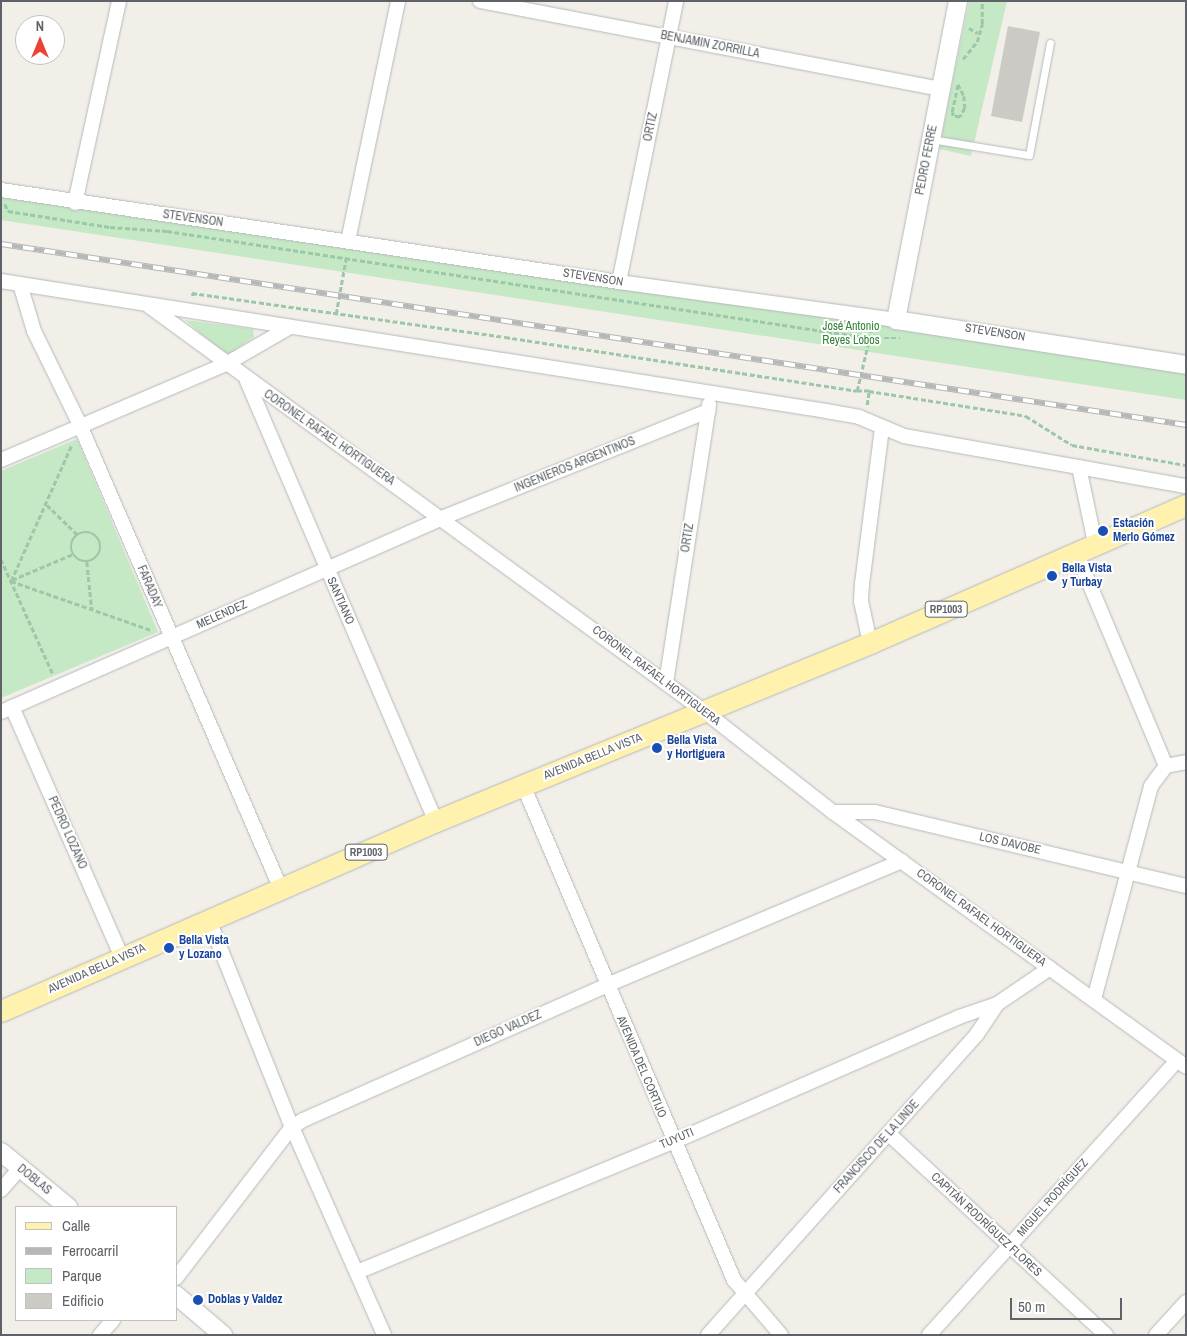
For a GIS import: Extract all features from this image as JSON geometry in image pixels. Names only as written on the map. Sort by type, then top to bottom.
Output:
[{"type":"main road","name":"AVENIDA BELLA VISTA","points":[[1,1011],[436,821],[870,643],[1186,505]]},
{"type":"street","points":[[75,203],[119,1]]},
{"type":"street","points":[[348,241],[398,1]]},
{"type":"street","name":"BENJAMIN ZORRILLA","points":[[480,1],[940,89]]},
{"type":"street","name":"ORTIZ","points":[[619,282],[676,1]]},
{"type":"street","name":"PEDRO FERRE","points":[[896,320],[958,1]]},
{"type":"street","name":"STEVENSON","points":[[3,191],[619,282],[896,320],[1186,365]]},
{"type":"street","points":[[1,281],[866,420],[904,436],[1186,486]]},
{"type":"street","name":"FARADAY","points":[[20,284],[34,331],[80,425],[281,889]]},
{"type":"street","name":"CORONEL RAFAEL HORTIGUERA","points":[[149,306],[247,380],[442,518],[704,711],[834,812],[1182,1064]]},
{"type":"street","points":[[1,460],[226,364],[290,327]]},
{"type":"street","name":"SANTIANO","points":[[247,380],[326,569],[436,821]]},
{"type":"street","name":"ORTIZ","points":[[666,683],[712,394]]},
{"type":"street","name":"INGENIEROS ARGENTINOS","points":[[442,518],[708,411]]},
{"type":"street","points":[[870,643],[861,601],[882,428]]},
{"type":"street","points":[[1078,467],[1086,548],[1166,766]]},
{"type":"street","name":"MELENDEZ","points":[[7,710],[442,518]]},
{"type":"street","name":"PEDRO LOZANO","points":[[7,710],[122,958]]},
{"type":"street","points":[[1094,1000],[1151,786],[1166,766],[1186,762]]},
{"type":"street","name":"AVENIDA DEL CORTIJO","points":[[523,785],[672,1142],[744,1295],[781,1335]]},
{"type":"street","name":"LOS DAVOBE","points":[[834,812],[875,812],[1186,886]]},
{"type":"street","name":"DIEGO VALDEZ","points":[[178,1275],[292,1127],[607,985],[902,861]]},
{"type":"street","points":[[209,920],[292,1127],[384,1335]]},
{"type":"street","name":"FRANCISCO DE LA LINDE","points":[[708,1335],[977,1034],[997,1004],[1050,968]]},
{"type":"street","name":"TUYUTI","points":[[357,1272],[672,1142],[959,1017],[997,1004]]},
{"type":"street","name":"MIGUEL RODRÍGUEZ","points":[[929,1335],[1008,1247],[1182,1064]]},
{"type":"street","name":"CAPITÁN RODRÍGUEZ FLORES","points":[[888,1134],[1008,1247],[1106,1335]]},
{"type":"street","name":"DOBLAS","points":[[1,1152],[67,1206]]},
{"type":"street","points":[[1,1190],[20,1168]]},
{"type":"street","points":[[178,1297],[223,1335]]},
{"type":"street","points":[[1156,1335],[1186,1302]]},
{"type":"street","points":[[100,1335],[112,1321]]},
{"type":"lane","points":[[931,139],[1029,155],[1050,43]]},
{"type":"path","points":[[962,60],[976,42],[982,24],[982,1]]},
{"type":"path","points":[[969,28],[978,33]]},
{"type":"path","points":[[958,84],[962,90],[965,108],[960,117],[953,116],[952,112],[958,84]]},
{"type":"path","points":[[3,191],[8,211],[346,258],[869,338],[895,338]]},
{"type":"path","points":[[333,333],[348,241]]},
{"type":"path","points":[[196,313],[192,293],[857,391],[869,391],[1026,416],[1072,445],[1186,465]]},
{"type":"path","points":[[857,391],[875,318]]},
{"type":"path","points":[[866,420],[869,391]]},
{"type":"path","points":[[11,581],[47,505],[80,425]]},
{"type":"path","points":[[47,505],[78,535]]},
{"type":"path","points":[[92,534],[100,545],[96,558],[87,562],[78,560],[73,554],[72,542],[78,535],[92,534]]},
{"type":"path","points":[[11,581],[73,554]]},
{"type":"path","points":[[1,560],[58,686]]},
{"type":"path","points":[[87,562],[92,610]]},
{"type":"path","points":[[11,581],[171,637]]},
{"type":"green space","points":[[969,1],[1007,1],[971,156],[939,149]]},
{"type":"green space","name":"José Antonio Reyes Lobos","points":[[1,197],[890,324],[1186,370],[1186,400],[1,220]]},
{"type":"green space","points":[[185,320],[253,329],[254,337],[229,354],[221,351]]},
{"type":"green space","points":[[77,439],[158,632],[1,698],[1,471]]},
{"type":"building","points":[[1008,26],[1040,32],[1022,122],[991,116]]},
{"type":"railway","points":[[1,244],[1186,425]]},
{"type":"place","name":"Estación Merlo Gómez","points":[[1103,531]]},
{"type":"place","name":"Bella Vista y Turbay","points":[[1052,576]]},
{"type":"place","name":"Bella Vista y Hortiguera","points":[[657,748]]},
{"type":"place","name":"Bella Vista y Lozano","points":[[169,948]]},
{"type":"place","name":"Doblas y Valdez","points":[[198,1300]]}]
